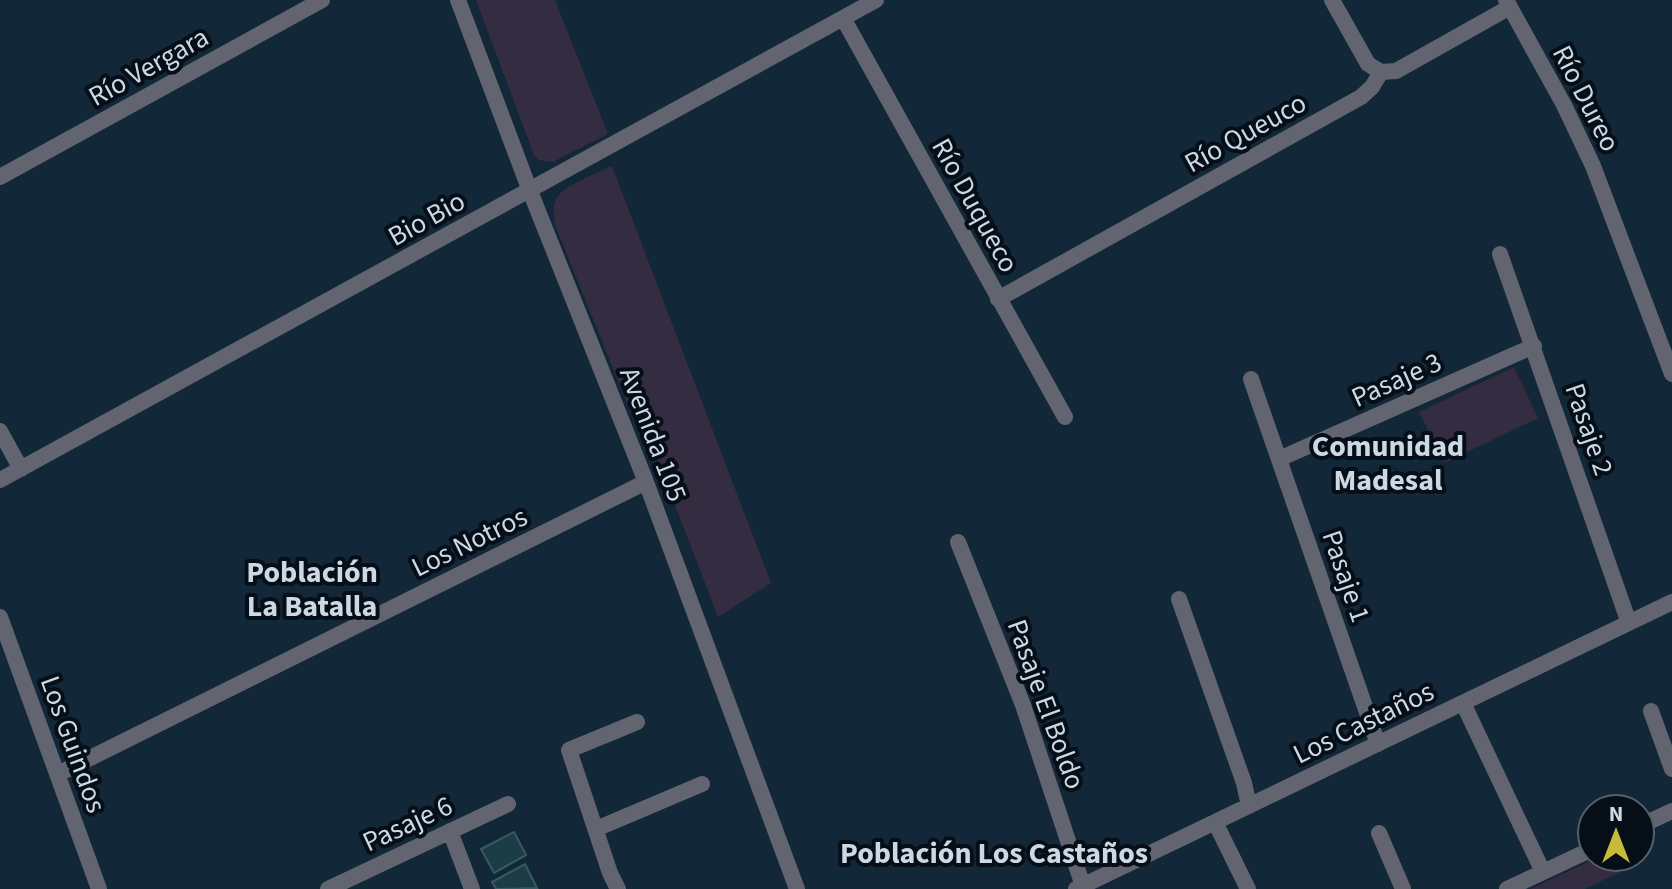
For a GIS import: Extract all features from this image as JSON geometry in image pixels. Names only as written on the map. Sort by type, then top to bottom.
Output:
[{"type":"street","name":"Río Vergara","points":[[0,177],[322,0]]},
{"type":"street","name":"Avenida 105","points":[[458,0],[646,482],[797,889]]},
{"type":"street","name":"Bio Bio","points":[[0,480],[876,0]]},
{"type":"street","points":[[1332,0],[1368,64],[1381,72]]},
{"type":"street","name":"Río Queuco","points":[[998,299],[1361,97],[1381,72],[1396,71],[1508,3]]},
{"type":"street","name":"Río Dureo","points":[[1508,3],[1564,105],[1597,177],[1671,366]]},
{"type":"street","name":"Río Duqueco","points":[[843,18],[1065,417]]},
{"type":"street","name":"Pasaje 2","points":[[1500,254],[1629,623]]},
{"type":"street","name":"Pasaje 3","points":[[1279,459],[1534,346]]},
{"type":"street","name":"Pasaje 1","points":[[1251,379],[1378,744]]},
{"type":"street","points":[[0,431],[21,469]]},
{"type":"street","name":"Los Notros","points":[[58,774],[646,482]]},
{"type":"street","name":"Pasaje El Boldo","points":[[958,542],[1023,705],[1080,888]]},
{"type":"street","points":[[1179,599],[1244,783],[1249,806]]},
{"type":"street","name":"Los Castaños","points":[[1080,888],[1672,602]]},
{"type":"street","name":"Los Guindos","points":[[0,617],[99,889]]},
{"type":"street","points":[[1463,703],[1543,872]]},
{"type":"street","points":[[1651,711],[1672,769]]},
{"type":"street","points":[[618,889],[569,750],[637,722]]},
{"type":"street","points":[[596,829],[702,784]]},
{"type":"street","name":"Pasaje 6","points":[[328,889],[508,804]]},
{"type":"street","points":[[1215,822],[1248,889]]},
{"type":"street","points":[[450,831],[472,889]]},
{"type":"street","points":[[1379,833],[1403,889]]},
{"type":"street","points":[[1507,889],[1576,857]]},
{"type":"shaded area","points":[[476,0],[555,0],[608,134],[553,162],[538,160]]},
{"type":"shaded area","points":[[612,166],[771,583],[718,617],[643,422],[636,425],[555,225],[554,205],[560,194]]},
{"type":"shaded area","points":[[1514,367],[1538,418],[1444,463],[1419,412]]},
{"type":"shaded area","points":[[1576,868],[1576,873],[1618,873],[1585,889],[1531,889]]},
{"type":"building","points":[[514,832],[526,855],[494,873],[481,849]]},
{"type":"building","points":[[525,864],[537,888],[496,889],[492,882]]},
{"type":"district","name":"Comunidad Madesal","points":[[1388,463]]},
{"type":"district","name":"Población La Batalla","points":[[312,589]]},
{"type":"district","name":"Población Los Castaños","points":[[994,853]]}]
